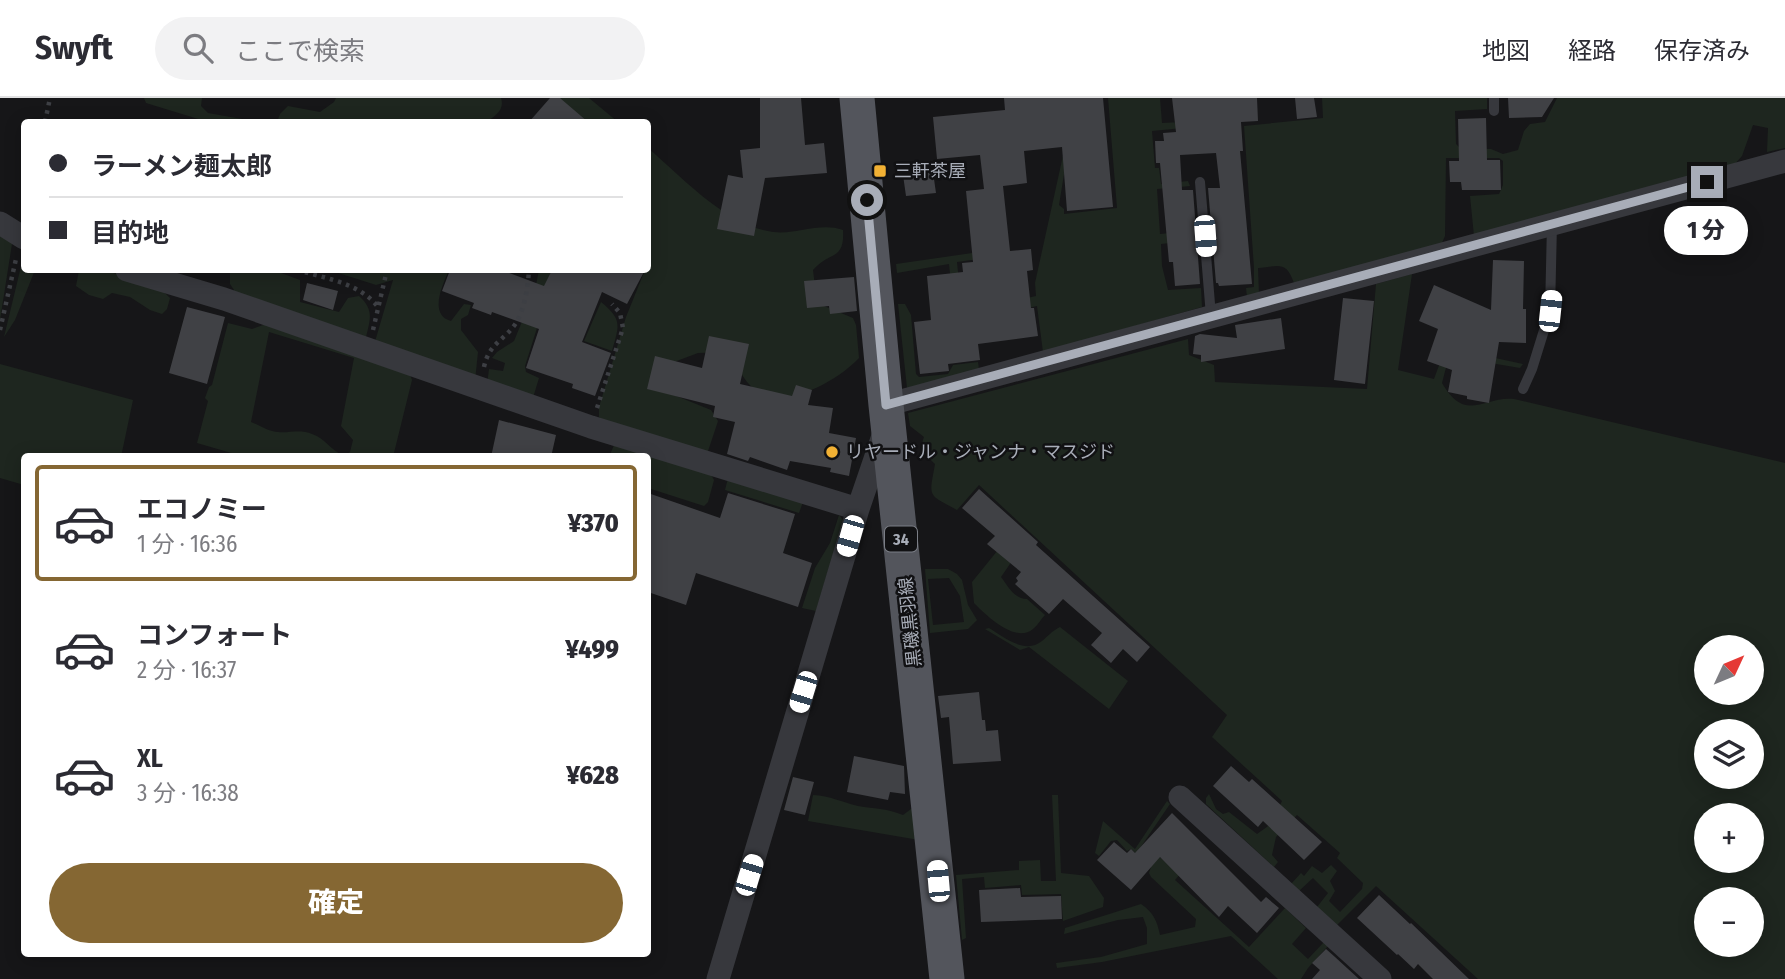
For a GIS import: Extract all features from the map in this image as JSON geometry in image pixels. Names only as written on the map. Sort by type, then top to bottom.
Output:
[{"type":"main road","name":"黒磯黒羽線","points":[[858,98],[887,413],[947,979]]},
{"type":"street","points":[[718,979],[887,413],[1211,316],[1785,161]]},
{"type":"street","points":[[0,223],[21,236]]},
{"type":"street","points":[[137,273],[224,299],[591,427],[858,509]]},
{"type":"street","points":[[1180,797],[1380,979]]},
{"type":"lane","points":[[1494,98],[1494,111]]},
{"type":"lane","points":[[1200,183],[1211,316]]},
{"type":"lane","points":[[1523,389],[1550,311],[1552,224]]},
{"type":"path","points":[[46,119],[50,98]]},
{"type":"path","points":[[0,330],[21,245]]},
{"type":"path","points":[[306,273],[360,290],[378,307]]},
{"type":"path","points":[[368,349],[386,273]]},
{"type":"path","points":[[479,388],[486,356],[516,323],[530,273]]},
{"type":"path","points":[[591,427],[623,328],[620,313],[612,304]]},
{"type":"shaded area","points":[[144,98],[202,98],[201,106],[208,113],[242,119],[198,119],[146,103]]},
{"type":"shaded area","points":[[336,98],[501,98],[502,106],[490,119],[278,119],[288,106],[320,112]]},
{"type":"shaded area","points":[[555,98],[589,98],[614,119],[580,119]]},
{"type":"shaded area","points":[[1108,98],[1160,98],[1162,123],[1183,122],[1183,128],[1152,131],[1155,168],[1159,168],[1161,184],[1188,181],[1190,186],[1157,189],[1160,234],[1191,231],[1197,227],[1198,240],[1161,244],[1162,266],[1168,290],[1201,288],[1202,307],[1043,352],[1037,306],[988,317],[987,307],[1036,296],[1035,283],[1064,151],[1067,156],[1059,205],[1064,209],[1064,214],[1117,208]]},
{"type":"shaded area","points":[[1322,98],[1487,98],[1487,109],[1455,111],[1456,144],[1461,149],[1491,149],[1503,154],[1518,150],[1524,131],[1530,124],[1545,122],[1557,98],[1785,98],[1785,148],[1767,152],[1768,128],[1753,125],[1742,156],[1733,166],[1474,236],[1470,196],[1499,194],[1503,185],[1503,161],[1499,158],[1446,158],[1445,236],[1441,245],[1294,283],[1288,271],[1281,266],[1258,268],[1259,294],[1247,297],[1246,288],[1254,287],[1254,268],[1244,126],[1323,118]]},
{"type":"shaded area","points":[[651,151],[706,199],[738,220],[756,228],[773,232],[825,227],[843,230],[839,251],[813,270],[817,303],[853,318],[859,358],[828,382],[768,404],[747,382],[726,352],[698,353],[666,365],[659,389],[711,410],[718,421],[707,454],[607,427],[599,417],[599,407],[626,317],[644,273],[651,273]]},
{"type":"shaded area","points":[[0,228],[8,234],[12,244],[0,320]]},
{"type":"shaded area","points":[[986,251],[987,258],[957,262],[961,302],[953,303],[949,264],[897,273],[896,264]]},
{"type":"shaded area","points":[[21,266],[21,273],[34,273],[15,320],[4,337]]},
{"type":"shaded area","points":[[78,273],[114,273],[152,285],[170,298],[167,309],[162,314],[130,297],[112,293],[103,299],[89,295],[76,286]]},
{"type":"shaded area","points":[[230,273],[281,273],[300,280],[300,302],[339,312],[348,298],[359,296],[369,312],[365,342],[232,297],[234,290],[230,284]]},
{"type":"shaded area","points":[[338,273],[448,273],[439,298],[440,312],[444,318],[451,321],[464,304],[471,305],[468,315],[461,319],[461,330],[478,352],[475,381],[374,345],[393,280],[376,285]]},
{"type":"shaded area","points":[[538,273],[550,273],[525,366],[526,372],[539,378],[532,401],[487,385],[489,369],[503,371],[505,363],[492,358],[514,341],[535,290]]},
{"type":"shaded area","points":[[1412,274],[1398,370],[1434,379],[1462,303],[1486,356],[1523,364],[1520,368],[1449,356],[1442,383],[1459,402],[1475,405],[1514,399],[1785,463],[1785,979],[1478,979],[1376,886],[1337,925],[1317,907],[1328,893],[1313,878],[1299,891],[1291,884],[1301,873],[1304,876],[1312,866],[1322,873],[1331,865],[1337,871],[1330,881],[1335,891],[1329,901],[1340,912],[1362,889],[1363,883],[1337,858],[1340,853],[1297,815],[1276,837],[1272,855],[1278,862],[1274,867],[1206,804],[1209,794],[1216,809],[1223,814],[1229,812],[1257,834],[1271,824],[1282,801],[1212,737],[1227,715],[979,485],[957,510],[935,497],[931,489],[935,464],[923,449],[924,437],[910,426],[908,413],[1188,339],[1189,355],[1214,365],[1215,382],[1367,389],[1376,284]]},
{"type":"shaded area","points":[[601,302],[616,319],[612,351],[584,341]]},
{"type":"shaded area","points":[[898,304],[905,304],[911,315],[916,374],[919,377],[948,374],[953,365],[978,362],[979,369],[907,388]]},
{"type":"shaded area","points":[[228,323],[252,329],[266,324],[409,372],[412,380],[394,453],[348,453],[353,440],[341,426],[354,358],[269,332],[251,422],[275,432],[300,431],[312,434],[340,453],[231,453],[197,443],[209,387],[212,385]]},
{"type":"shaded area","points":[[0,364],[133,400],[122,453],[21,453],[21,484],[0,478]]},
{"type":"shaded area","points":[[614,445],[643,453],[611,453]]},
{"type":"shaded area","points":[[651,455],[709,471],[714,480],[708,502],[704,506],[651,489]]},
{"type":"shaded area","points":[[728,478],[803,502],[799,513],[725,490]]},
{"type":"shaded area","points":[[839,515],[843,520],[816,611],[802,608],[815,568],[830,543]]},
{"type":"shaded area","points":[[1002,545],[1014,558],[1001,577],[1015,594],[1027,599],[1045,615],[1026,633],[1010,631],[1001,626],[974,603],[972,582]]},
{"type":"shaded area","points":[[925,569],[948,569],[962,580],[968,605],[977,620],[968,629],[930,633]],"holes":[[[949,578],[960,596],[964,622],[933,625],[928,579]]]},
{"type":"shaded area","points":[[1060,627],[1128,681],[1109,709],[1029,647],[1020,650],[985,629],[989,628],[1008,640],[1029,646],[1042,641]]},
{"type":"shaded area","points":[[813,795],[903,815],[916,809],[919,840],[808,821]]},
{"type":"shaded area","points":[[1052,795],[1058,795],[1061,873],[1089,876],[1104,898],[1103,907],[1063,921],[1061,894],[1022,895],[1021,885],[985,888],[984,877],[962,879],[966,938],[962,940],[956,875],[1019,870],[1019,861],[1040,860],[1041,881],[1056,881]]},
{"type":"shaded area","points":[[1167,801],[1170,804],[1140,848],[1153,851],[1172,868],[1189,864],[1175,880],[1249,947],[1285,908],[1306,928],[1292,944],[1308,959],[1324,942],[1328,946],[1301,979],[1278,979],[1231,936],[1102,962],[1057,968],[1056,963],[1101,957],[1147,944],[1147,928],[1143,917],[1118,920],[1064,934],[1065,928],[1141,904],[1154,918],[1160,935],[1195,927],[1196,919],[1151,877],[1151,867],[1131,849],[1127,851],[1117,840],[1111,841],[1099,856],[1095,853],[1103,821],[1135,849]]},
{"type":"building","points":[[550,98],[560,98],[584,119],[532,119]]},
{"type":"building","points":[[760,98],[801,98],[805,145],[824,143],[827,173],[765,178],[754,236],[717,229],[728,175],[743,178],[740,150],[760,148]]},
{"type":"building","points":[[1004,98],[1103,98],[1113,207],[1067,211],[1062,147],[1024,151],[1027,183],[1003,186],[1010,251],[1031,249],[1033,270],[1027,271],[1031,308],[1034,308],[1038,336],[978,344],[980,360],[948,364],[949,371],[920,374],[914,322],[931,320],[927,276],[963,272],[962,263],[973,262],[966,191],[984,189],[980,155],[937,159],[933,117],[1005,110]]},
{"type":"building","points":[[1172,98],[1257,98],[1258,121],[1241,122],[1243,151],[1240,151],[1252,284],[1219,286],[1216,283],[1208,188],[1220,188],[1216,153],[1180,155],[1182,190],[1193,190],[1200,284],[1175,286],[1173,262],[1169,262],[1160,163],[1156,163],[1155,141],[1164,141],[1163,133],[1176,132]]},
{"type":"building","points":[[1295,98],[1314,98],[1317,117],[1297,119]]},
{"type":"building","points":[[1508,98],[1554,98],[1542,117],[1509,118]]},
{"type":"building","points":[[1486,118],[1487,160],[1500,160],[1501,190],[1462,190],[1461,182],[1450,182],[1449,161],[1459,161],[1458,119]]},
{"type":"building","points":[[933,172],[936,193],[906,196],[903,175]]},
{"type":"building","points":[[1493,260],[1524,261],[1523,309],[1526,309],[1526,343],[1499,342],[1489,403],[1448,392],[1452,370],[1427,361],[1438,329],[1419,321],[1434,285],[1491,310]]},
{"type":"building","points":[[449,273],[509,273],[544,286],[550,273],[643,273],[627,304],[602,292],[582,342],[611,353],[595,396],[572,388],[573,384],[526,368],[539,329],[492,312],[491,315],[472,308],[474,303],[442,291]]},
{"type":"building","points":[[854,277],[857,311],[830,314],[829,306],[807,308],[804,281]]},
{"type":"building","points":[[307,283],[338,291],[333,310],[303,300]]},
{"type":"building","points":[[1343,298],[1374,301],[1365,384],[1334,380]]},
{"type":"building","points":[[187,307],[225,317],[207,384],[169,373]]},
{"type":"building","points":[[1281,318],[1285,349],[1201,362],[1201,355],[1193,354],[1195,336],[1200,334],[1237,338],[1235,325]]},
{"type":"building","points":[[709,336],[749,344],[740,384],[792,396],[796,385],[812,390],[808,405],[833,408],[829,433],[856,438],[849,476],[830,472],[831,468],[790,461],[787,470],[750,457],[748,461],[727,454],[735,422],[713,417],[715,406],[647,389],[655,356],[702,368]]},
{"type":"building","points":[[499,420],[556,435],[552,453],[492,453]]},
{"type":"building","points":[[979,489],[1038,542],[1036,545],[1150,647],[1137,662],[1123,649],[1111,663],[1091,645],[1102,633],[1063,599],[1049,614],[1015,584],[1021,572],[987,544],[995,536],[962,508]]},
{"type":"building","points":[[728,493],[795,514],[783,553],[812,563],[798,607],[696,573],[686,605],[651,593],[651,494],[720,518]]},
{"type":"building","points":[[979,692],[986,731],[998,730],[1001,761],[953,764],[949,717],[941,718],[938,696]]},
{"type":"building","points":[[854,756],[904,766],[905,794],[890,792],[888,800],[847,792]]},
{"type":"building","points":[[1231,766],[1249,782],[1252,779],[1322,842],[1304,860],[1263,821],[1258,827],[1213,786]]},
{"type":"building","points":[[793,777],[814,782],[805,815],[784,810]]},
{"type":"building","points":[[1172,813],[1261,902],[1266,897],[1279,908],[1257,933],[1228,906],[1219,917],[1160,857],[1131,890],[1097,860],[1114,842],[1127,853],[1131,849],[1135,853]]},
{"type":"building","points":[[1020,888],[1021,897],[1061,896],[1062,919],[981,922],[979,890]]},
{"type":"building","points":[[1379,895],[1469,979],[1433,979],[1418,964],[1414,969],[1357,918]]},
{"type":"building","points":[[1326,949],[1359,979],[1312,979],[1320,970],[1312,963]]},
{"type":"place","name":"三軒茶屋","points":[[880,171]]},
{"type":"place","name":"リヤードル・ジャンナ・マスジド","points":[[832,452]]},
{"type":"route","points":[[867,200],[886,405],[1707,182]]}]
